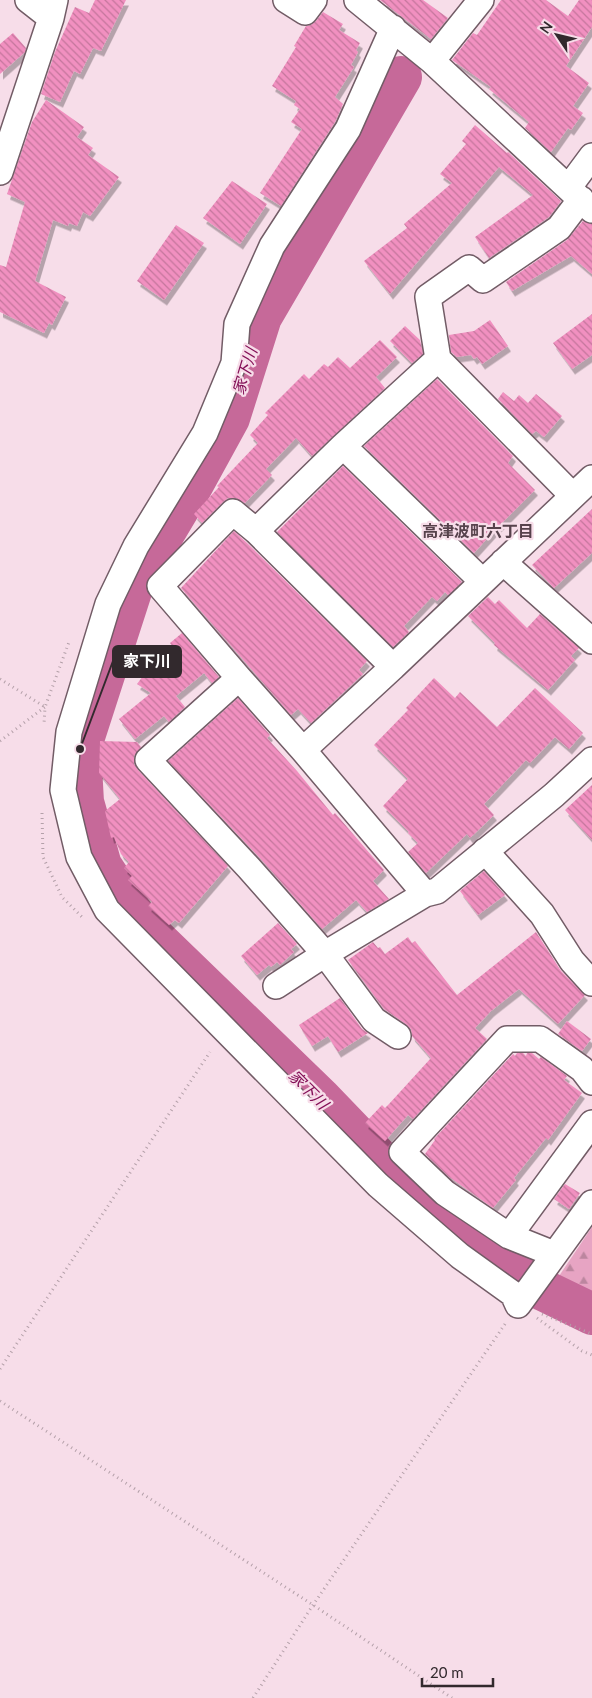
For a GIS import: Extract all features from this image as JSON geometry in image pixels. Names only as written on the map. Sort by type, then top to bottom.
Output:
[{"type":"street","points":[[0,172],[53,9],[28,0]]},
{"type":"street","points":[[286,0],[305,12],[314,0]]},
{"type":"street","points":[[357,0],[432,61],[581,198]]},
{"type":"street","points":[[432,61],[481,0]]},
{"type":"street","points":[[393,28],[348,129],[272,246],[237,324],[234,362],[205,433],[136,546],[108,604],[69,732],[64,790],[79,856],[107,910],[378,1185],[460,1256],[512,1294],[519,1304],[592,1203]]},
{"type":"street","points":[[573,496],[438,359],[428,297],[469,268],[483,280],[559,228],[581,198],[592,156]]},
{"type":"street","points":[[256,531],[343,446],[438,359]]},
{"type":"street","points":[[343,446],[482,581]]},
{"type":"street","points":[[303,750],[592,478]]},
{"type":"street","points":[[393,667],[256,531],[233,512],[160,586],[425,894]]},
{"type":"street","points":[[503,562],[592,642]]},
{"type":"street","points":[[239,678],[148,760],[249,868],[325,954],[374,1020],[398,1036]]},
{"type":"street","points":[[276,986],[425,894],[437,891],[554,795],[592,760]]},
{"type":"street","points":[[485,851],[542,914],[572,961],[592,983]]},
{"type":"street","points":[[554,1255],[509,1236],[445,1193],[402,1152],[507,1039],[540,1039],[589,1069]]},
{"type":"street","points":[[509,1236],[592,1123]]},
{"type":"path","points":[[0,679],[45,708]]},
{"type":"path","points":[[0,1369],[210,1052]]},
{"type":"path","points":[[519,1304],[592,1334]]},
{"type":"path","points":[[519,1304],[582,1351],[592,1355]]},
{"type":"path","points":[[253,1698],[313,1605],[519,1304]]},
{"type":"path","points":[[0,1402],[313,1605],[452,1698]]},
{"type":"green space","points":[[592,1227],[592,1299],[555,1282]]},
{"type":"building","points":[[95,0],[126,0],[101,51],[93,48],[80,74],[74,71],[60,102],[41,94],[55,52],[75,7],[89,13]]},
{"type":"building","points":[[380,0],[423,0],[448,18],[431,39]]},
{"type":"building","points":[[501,0],[546,0],[568,16],[579,0],[592,0],[592,27],[566,66],[589,83],[573,106],[583,113],[571,130],[568,128],[551,152],[525,128],[529,122],[489,89],[491,87],[452,60],[473,33],[477,35]]},
{"type":"building","points":[[323,12],[343,24],[339,30],[360,43],[356,50],[358,52],[351,65],[354,67],[335,97],[343,104],[335,122],[281,206],[260,193],[302,129],[291,122],[300,109],[294,105],[296,101],[272,86],[296,47],[294,46],[306,26],[316,21]]},
{"type":"building","points":[[13,33],[26,48],[25,52],[0,74],[0,44]]},
{"type":"building","points":[[46,100],[84,127],[77,137],[93,148],[88,155],[119,177],[90,216],[83,212],[77,226],[69,223],[68,226],[53,220],[35,281],[66,297],[52,325],[49,323],[44,333],[0,312],[0,265],[6,267],[25,202],[7,194],[32,122]]},
{"type":"building","points":[[475,125],[508,152],[561,201],[549,217],[489,258],[475,237],[533,195],[499,167],[390,294],[364,261],[407,228],[404,224],[452,183],[440,174],[466,144],[462,141]]},
{"type":"building","points":[[232,181],[267,204],[240,244],[203,218]]},
{"type":"building","points":[[583,221],[592,224],[592,274],[571,256],[512,291],[506,282],[567,240]]},
{"type":"building","points":[[176,225],[204,243],[164,300],[137,281]]},
{"type":"building","points":[[592,314],[592,355],[572,369],[553,343]]},
{"type":"building","points":[[490,320],[508,346],[482,364],[477,357],[474,359],[471,355],[457,357],[451,352],[449,335],[474,331]]},
{"type":"building","points":[[405,326],[420,340],[423,354],[412,363],[390,341]]},
{"type":"building","points":[[380,340],[397,357],[376,377],[385,388],[312,456],[296,438],[266,469],[272,475],[245,503],[236,498],[228,498],[202,523],[194,514],[219,487],[217,486],[258,443],[250,435],[268,415],[265,413],[304,374],[309,379],[324,364],[328,367],[338,357],[350,368]]},
{"type":"building","points":[[437,379],[513,456],[508,463],[535,490],[474,553],[364,446]]},
{"type":"building","points":[[503,392],[514,401],[519,395],[528,403],[536,394],[562,416],[544,437],[536,431],[532,434],[498,399]]},
{"type":"building","points":[[343,466],[462,582],[448,595],[445,592],[437,601],[432,597],[404,626],[409,632],[393,647],[277,532]]},
{"type":"building","points":[[592,509],[592,553],[554,588],[532,565]]},
{"type":"building","points":[[234,531],[367,661],[359,670],[363,674],[311,723],[298,709],[291,715],[181,588]]},
{"type":"building","points":[[488,597],[495,604],[499,600],[527,628],[540,614],[579,648],[571,656],[575,660],[548,690],[494,645],[495,643],[468,616]]},
{"type":"building","points":[[182,633],[219,677],[212,683],[204,673],[176,696],[185,707],[169,722],[164,716],[135,739],[119,719],[151,693],[137,684],[149,668],[173,647],[170,643]]},
{"type":"building","points":[[434,678],[455,698],[460,692],[497,727],[535,688],[583,733],[569,749],[555,737],[530,763],[526,760],[484,804],[494,815],[470,838],[467,834],[426,873],[408,852],[418,843],[383,806],[408,779],[374,745],[408,710],[406,708]]},
{"type":"building","points":[[238,698],[270,735],[267,738],[333,815],[335,813],[384,870],[373,881],[389,899],[367,912],[356,900],[322,929],[260,858],[168,761]]},
{"type":"building","points":[[100,741],[137,742],[141,747],[134,756],[134,764],[138,770],[228,866],[179,923],[175,920],[169,925],[148,906],[152,902],[128,880],[132,876],[124,868],[129,862],[121,854],[114,837],[111,838],[105,811],[120,799],[99,773]]},
{"type":"building","points":[[592,785],[592,840],[565,810]]},
{"type":"building","points":[[484,871],[505,895],[478,915],[460,891]]},
{"type":"building","points":[[278,923],[297,944],[291,949],[294,952],[280,965],[277,962],[271,967],[269,965],[257,975],[241,956]]},
{"type":"building","points":[[536,932],[561,971],[585,995],[558,1024],[519,989],[491,1011],[475,1028],[487,1039],[413,1119],[408,1115],[385,1141],[365,1123],[382,1105],[385,1108],[431,1058],[412,1036],[411,1029],[384,1009],[348,960],[373,942],[385,954],[408,937],[412,943],[415,941],[457,995]]},
{"type":"building","points":[[340,998],[362,1029],[368,1033],[338,1052],[328,1036],[312,1046],[299,1025]]},
{"type":"building","points":[[567,1021],[591,1039],[582,1051],[558,1034]]},
{"type":"building","points":[[517,1053],[523,1053],[526,1056],[527,1053],[532,1053],[539,1059],[541,1057],[567,1076],[564,1080],[582,1093],[548,1140],[546,1138],[493,1208],[448,1176],[425,1154],[434,1139],[513,1054],[515,1056]]},
{"type":"building","points":[[565,1184],[580,1193],[569,1209],[554,1199]]},
{"type":"waterway","name":"家下川","points":[[401,77],[261,317],[229,418],[189,491],[133,585],[80,749],[83,802],[101,866],[139,923],[320,1098],[422,1204],[481,1254],[545,1291],[592,1314]]},
{"type":"place","name":"家下川","points":[[80,749]]},
{"type":"district","name":"高津波町六丁目","points":[[478,530]]}]
